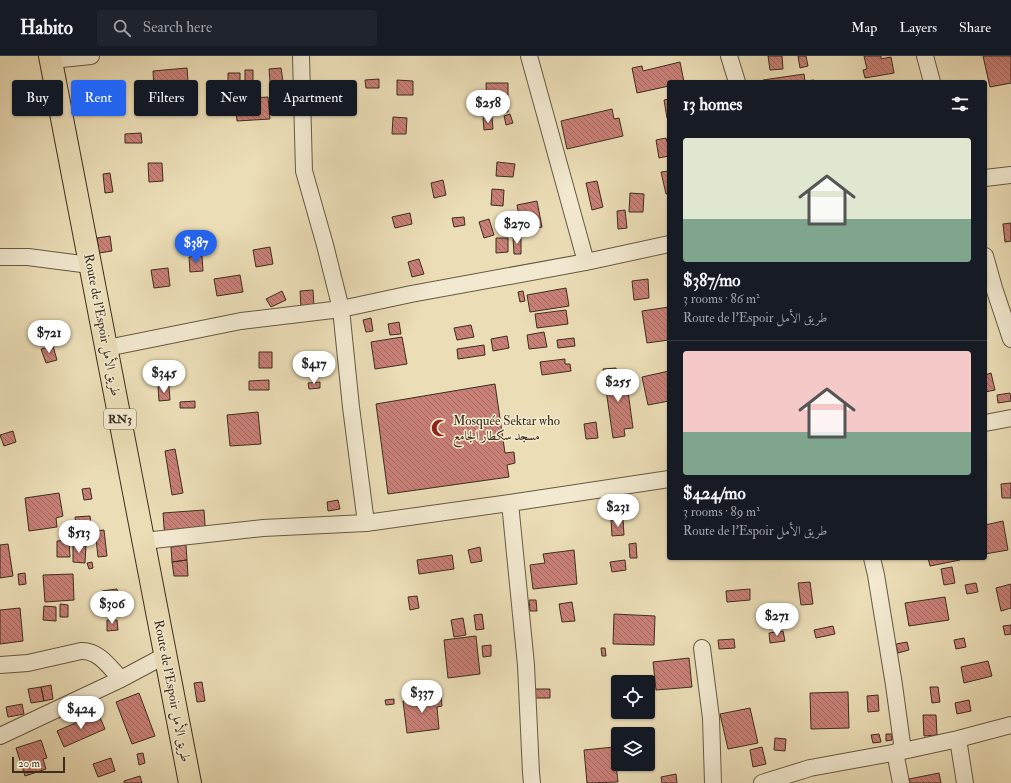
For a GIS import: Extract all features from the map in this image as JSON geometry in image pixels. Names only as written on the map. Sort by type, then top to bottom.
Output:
[{"type":"highway","name":"Route de l’Espoir طريق الأمل","points":[[51,58],[190,783]]},
{"type":"street","points":[[51,58],[91,56]]},
{"type":"street","points":[[301,56],[304,171],[325,244],[341,309],[351,407],[366,523]]},
{"type":"street","points":[[529,56],[586,262]]},
{"type":"street","points":[[729,56],[736,80]]},
{"type":"street","points":[[925,56],[931,80]]},
{"type":"street","points":[[987,178],[1011,175]]},
{"type":"street","points":[[106,348],[241,321],[341,309],[411,294],[586,262],[667,244]]},
{"type":"street","points":[[0,257],[28,257],[90,265]]},
{"type":"street","points":[[987,263],[1011,339]]},
{"type":"street","points":[[987,423],[1011,418]]},
{"type":"street","points":[[144,541],[263,528],[366,523],[667,479]]},
{"type":"street","points":[[510,503],[526,665],[532,783]]},
{"type":"street","points":[[872,560],[894,685],[901,783]]},
{"type":"street","points":[[702,648],[711,718],[713,783]]},
{"type":"street","points":[[0,665],[28,663],[88,650],[95,653],[121,679]]},
{"type":"street","points":[[0,736],[121,679],[166,655]]},
{"type":"street","points":[[762,783],[810,768],[958,739],[1011,725]]},
{"type":"street","points":[[958,739],[965,783]]},
{"type":"building","points":[[768,56],[782,56],[783,69],[770,70]]},
{"type":"building","points":[[798,56],[806,56],[808,66],[800,68]]},
{"type":"building","points":[[864,56],[881,56],[881,59],[891,57],[894,73],[865,78],[863,70],[867,69]]},
{"type":"building","points":[[983,56],[1011,56],[1011,83],[990,87]]},
{"type":"building","points":[[680,62],[684,80],[667,80],[667,86],[637,93],[632,68],[642,66],[643,71]]},
{"type":"building","points":[[187,68],[188,80],[154,80],[153,71]]},
{"type":"building","points":[[281,68],[283,80],[270,80],[269,69]]},
{"type":"building","points":[[245,70],[253,70],[253,80],[245,80]]},
{"type":"building","points":[[228,73],[240,73],[240,80],[228,80]]},
{"type":"building","points":[[804,74],[805,80],[763,80]]},
{"type":"building","points":[[379,79],[379,88],[366,88],[365,80]]},
{"type":"building","points":[[397,80],[413,81],[413,95],[397,95]]},
{"type":"building","points":[[486,83],[508,83],[508,112],[487,111]]},
{"type":"building","points":[[261,97],[268,97],[270,119],[237,121],[237,116],[261,116]]},
{"type":"building","points":[[667,99],[667,118],[664,100]]},
{"type":"building","points":[[612,109],[614,119],[619,118],[623,136],[567,149],[561,121]]},
{"type":"building","points":[[510,114],[513,123],[506,125],[504,116]]},
{"type":"building","points":[[393,117],[407,118],[406,134],[392,134]]},
{"type":"building","points":[[492,117],[493,129],[484,130],[483,118]]},
{"type":"building","points":[[141,133],[142,143],[125,143],[125,134]]},
{"type":"building","points":[[666,138],[667,156],[659,158],[656,140]]},
{"type":"building","points":[[497,162],[515,164],[513,177],[496,176]]},
{"type":"building","points":[[148,163],[162,163],[163,181],[149,182]]},
{"type":"building","points":[[667,171],[666,194],[661,172]]},
{"type":"building","points":[[110,173],[113,192],[105,193],[103,174]]},
{"type":"building","points":[[443,180],[446,195],[434,198],[431,183]]},
{"type":"building","points":[[597,181],[603,207],[592,210],[586,183]]},
{"type":"building","points":[[492,189],[504,190],[503,206],[491,205]]},
{"type":"building","points":[[630,193],[644,194],[643,212],[629,212]]},
{"type":"building","points":[[537,201],[542,227],[522,231],[517,205]]},
{"type":"building","points":[[625,210],[627,228],[618,229],[617,211]]},
{"type":"building","points":[[410,213],[412,224],[395,228],[392,217]]},
{"type":"building","points":[[464,217],[465,225],[454,227],[452,218]]},
{"type":"building","points":[[489,219],[494,235],[484,238],[479,222]]},
{"type":"building","points":[[1011,223],[1011,241],[1005,242],[1003,224]]},
{"type":"building","points":[[110,236],[112,251],[99,253],[97,238]]},
{"type":"building","points":[[513,237],[521,237],[521,254],[514,254]]},
{"type":"building","points":[[496,238],[508,238],[508,252],[496,253]]},
{"type":"building","points":[[270,247],[273,264],[256,267],[253,250]]},
{"type":"building","points":[[202,256],[203,271],[190,272],[189,257]]},
{"type":"building","points":[[419,259],[424,274],[412,277],[408,262]]},
{"type":"building","points":[[168,268],[170,286],[154,288],[151,270]]},
{"type":"building","points":[[240,275],[243,292],[217,296],[214,279]]},
{"type":"building","points":[[648,279],[649,298],[634,300],[632,281]]},
{"type":"building","points":[[566,288],[569,306],[530,312],[527,295]]},
{"type":"building","points":[[313,290],[314,307],[301,308],[300,291]]},
{"type":"building","points":[[282,291],[286,300],[271,307],[266,299]]},
{"type":"building","points":[[523,291],[525,301],[520,302],[518,292]]},
{"type":"building","points":[[667,307],[667,340],[647,343],[642,311]]},
{"type":"building","points":[[566,310],[568,324],[537,328],[535,314]]},
{"type":"building","points":[[371,318],[373,331],[366,332],[363,320]]},
{"type":"building","points":[[399,322],[401,334],[390,335],[388,324]]},
{"type":"building","points":[[471,325],[474,337],[457,340],[454,328]]},
{"type":"building","points":[[544,332],[547,347],[529,349],[527,335]]},
{"type":"building","points":[[507,336],[509,348],[493,351],[491,339]]},
{"type":"building","points":[[402,337],[407,364],[375,369],[371,342]]},
{"type":"building","points":[[574,338],[575,346],[558,348],[557,340]]},
{"type":"building","points":[[484,345],[485,355],[458,359],[457,349]]},
{"type":"building","points":[[53,346],[57,360],[46,363],[41,349]]},
{"type":"building","points":[[259,352],[272,352],[272,368],[259,368]]},
{"type":"building","points":[[565,359],[565,364],[570,364],[571,371],[542,375],[540,362]]},
{"type":"building","points":[[616,368],[618,378],[626,377],[633,428],[624,429],[625,436],[613,438],[603,369]]},
{"type":"building","points":[[667,371],[667,401],[648,405],[642,377]]},
{"type":"building","points":[[991,373],[995,390],[987,392],[987,374]]},
{"type":"building","points":[[269,380],[269,390],[249,390],[249,381]]},
{"type":"building","points":[[320,382],[320,388],[309,389],[308,383]]},
{"type":"building","name":"Mosquée Sektar who مسجد سكطار الجامع","points":[[495,384],[505,453],[514,452],[515,463],[507,465],[509,477],[388,494],[376,404]]},
{"type":"building","points":[[169,386],[170,400],[159,401],[158,387]]},
{"type":"building","points":[[1010,393],[1011,401],[998,403],[997,395]]},
{"type":"building","points":[[195,401],[195,408],[180,408],[180,402]]},
{"type":"building","points":[[258,412],[261,444],[230,446],[227,415]]},
{"type":"building","points":[[596,422],[598,438],[586,439],[584,424]]},
{"type":"building","points":[[13,431],[16,442],[4,446],[0,435]]},
{"type":"building","points":[[175,449],[183,493],[172,495],[165,451]]},
{"type":"building","points":[[1011,483],[1011,498],[1002,498],[1001,484]]},
{"type":"building","points":[[90,488],[92,499],[84,500],[82,489]]},
{"type":"building","points":[[59,493],[63,516],[56,518],[57,527],[29,531],[25,498]]},
{"type":"building","points":[[338,500],[340,509],[328,511],[327,502]]},
{"type":"building","points":[[622,509],[623,516],[608,517],[608,510]]},
{"type":"building","points":[[204,510],[206,538],[165,541],[163,513]]},
{"type":"building","points":[[90,516],[93,540],[79,542],[75,517]]},
{"type":"building","points":[[623,519],[624,535],[612,536],[611,520]]},
{"type":"building","points":[[1003,521],[1008,550],[987,554],[987,525]]},
{"type":"building","points":[[104,530],[107,556],[98,557],[95,531]]},
{"type":"building","points":[[69,540],[70,557],[57,557],[57,541]]},
{"type":"building","points":[[636,543],[637,558],[630,558],[629,544]]},
{"type":"building","points":[[8,544],[13,576],[0,578],[0,545]]},
{"type":"building","points":[[186,545],[187,560],[172,562],[171,547]]},
{"type":"building","points":[[73,546],[86,546],[85,563],[73,562]]},
{"type":"building","points":[[480,547],[482,561],[471,563],[468,550]]},
{"type":"building","points":[[574,550],[577,584],[533,589],[530,565],[545,563],[543,554]]},
{"type":"building","points":[[452,555],[454,569],[419,574],[417,560]]},
{"type":"building","points":[[187,560],[188,576],[174,576],[172,562]]},
{"type":"building","points":[[625,560],[626,570],[612,572],[610,562]]},
{"type":"building","points":[[928,560],[960,560],[930,566]]},
{"type":"building","points":[[92,562],[93,568],[89,569],[87,563]]},
{"type":"building","points":[[952,567],[955,583],[944,585],[941,569]]},
{"type":"building","points":[[25,573],[26,584],[19,585],[18,574]]},
{"type":"building","points":[[73,574],[74,600],[45,602],[43,575]]},
{"type":"building","points":[[810,582],[813,604],[801,605],[798,583]]},
{"type":"building","points":[[976,583],[978,592],[967,594],[965,585]]},
{"type":"building","points":[[1011,584],[1011,608],[1001,611],[996,588]]},
{"type":"building","points":[[117,589],[120,607],[105,610],[102,591]]},
{"type":"building","points":[[750,589],[750,600],[727,602],[726,591]]},
{"type":"building","points":[[417,596],[419,608],[410,610],[408,597]]},
{"type":"building","points":[[945,597],[949,620],[909,626],[905,603]]},
{"type":"building","points":[[529,600],[536,600],[537,611],[530,611]]},
{"type":"building","points":[[572,602],[575,621],[562,622],[559,604]]},
{"type":"building","points":[[60,604],[68,605],[68,617],[60,617]]},
{"type":"building","points":[[44,606],[56,607],[56,621],[43,620]]},
{"type":"building","points":[[20,608],[23,641],[0,644],[0,610]]},
{"type":"building","points":[[482,614],[484,629],[476,630],[474,615]]},
{"type":"building","points":[[614,614],[655,616],[654,645],[613,644]]},
{"type":"building","points":[[463,618],[466,635],[454,637],[451,620]]},
{"type":"building","points":[[107,620],[117,620],[118,630],[107,631]]},
{"type":"building","points":[[1011,625],[1011,634],[1005,635],[1003,626]]},
{"type":"building","points":[[833,626],[835,634],[816,638],[814,630]]},
{"type":"building","points":[[783,631],[785,641],[770,643],[769,633]]},
{"type":"building","points":[[476,636],[480,674],[448,678],[444,640]]},
{"type":"building","points":[[964,638],[966,647],[956,649],[954,640]]},
{"type":"building","points":[[734,639],[735,648],[719,649],[718,640]]},
{"type":"building","points":[[907,642],[909,650],[898,653],[896,644]]},
{"type":"building","points":[[491,645],[491,656],[483,657],[482,646]]},
{"type":"building","points":[[601,648],[605,648],[606,656],[602,656]]},
{"type":"building","points":[[689,658],[692,687],[656,690],[653,662]]},
{"type":"building","points":[[988,661],[992,676],[964,683],[961,667]]},
{"type":"building","points":[[202,682],[205,701],[197,702],[194,683]]},
{"type":"building","points":[[51,685],[53,699],[44,701],[41,687]]},
{"type":"building","points":[[41,687],[44,701],[31,703],[28,689]]},
{"type":"building","points":[[930,687],[938,687],[940,702],[932,703]]},
{"type":"building","points":[[534,689],[550,689],[550,698],[534,698]]},
{"type":"building","points":[[848,692],[849,728],[811,729],[810,693]]},
{"type":"building","points":[[139,693],[155,736],[132,744],[116,702]]},
{"type":"building","points":[[878,695],[879,711],[868,712],[867,696]]},
{"type":"building","points":[[441,696],[442,706],[437,707],[439,729],[407,733],[403,701]]},
{"type":"building","points":[[394,699],[394,704],[386,705],[385,700]]},
{"type":"building","points":[[969,700],[971,711],[957,714],[955,703]]},
{"type":"building","points":[[22,704],[24,714],[8,717],[6,707]]},
{"type":"building","points":[[750,708],[758,743],[728,749],[720,714]]},
{"type":"building","points":[[98,713],[105,729],[64,747],[57,731]]},
{"type":"building","points":[[923,715],[936,715],[937,735],[924,736]]},
{"type":"building","points":[[879,734],[881,742],[873,743],[871,735]]},
{"type":"building","points":[[886,734],[892,734],[892,740],[886,741]]},
{"type":"building","points":[[775,738],[786,739],[785,751],[774,750]]},
{"type":"building","points":[[41,740],[47,758],[43,759],[46,769],[25,776],[16,748]]},
{"type":"building","points":[[611,747],[611,771],[617,771],[618,782],[587,783],[584,750]]},
{"type":"building","points":[[762,747],[766,764],[753,767],[750,750]]},
{"type":"building","points":[[143,753],[145,763],[139,765],[137,754]]},
{"type":"building","points":[[111,758],[115,771],[98,777],[93,764]]},
{"type":"building","points":[[939,773],[941,783],[910,783],[909,779]]},
{"type":"building","points":[[676,774],[677,783],[662,783],[661,777]]},
{"type":"building","points":[[140,776],[142,783],[124,783],[124,781]]},
{"type":"place","name":"Mosquée Sektar who مسجد سكطار الجامع","points":[[440,428]]}]
